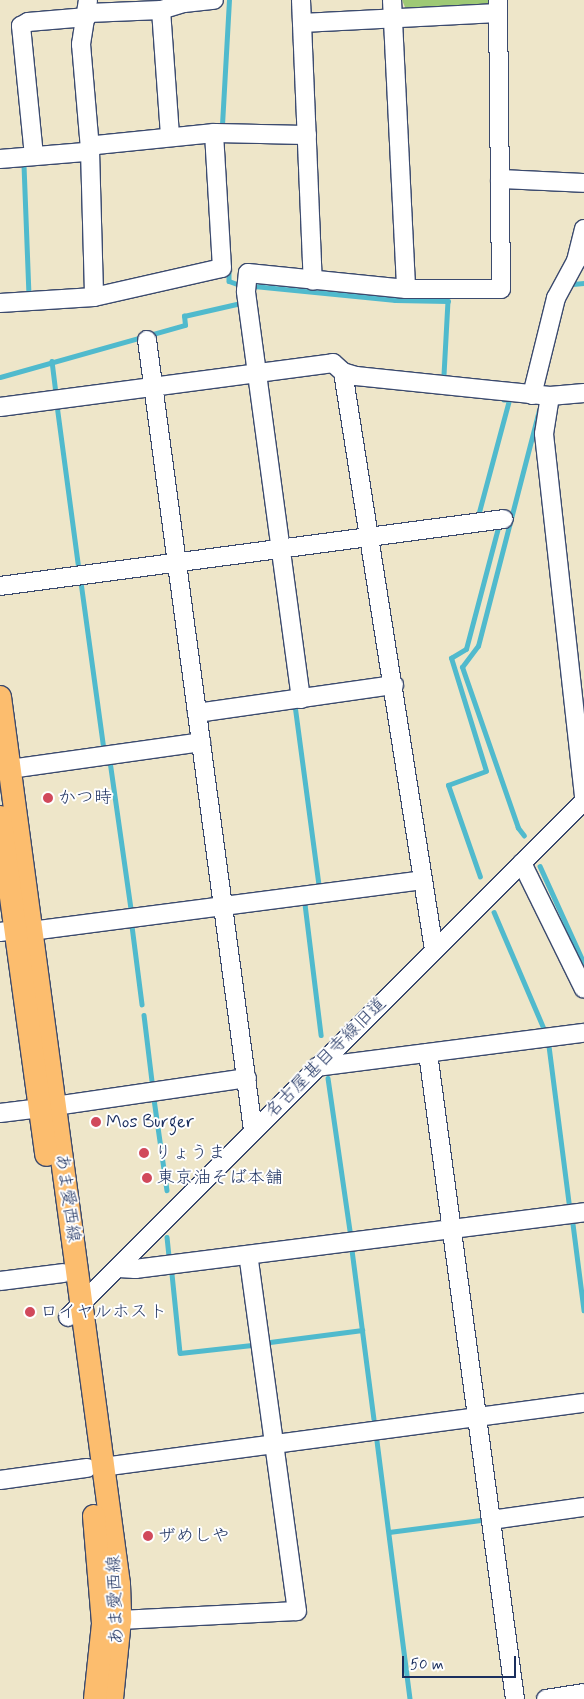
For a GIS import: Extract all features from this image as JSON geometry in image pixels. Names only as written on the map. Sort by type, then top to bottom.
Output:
[{"type":"main road","name":"あま愛西線","points":[[0,704],[10,769],[16,931]]},
{"type":"main road","name":"あま愛西線","points":[[0,817],[16,931],[47,1107],[95,1468],[120,1620],[112,1699]]},
{"type":"main road","name":"あま愛西線","points":[[47,1107],[63,1274],[75,1310]]},
{"type":"main road","name":"あま愛西線","points":[[95,1468],[103,1605],[95,1699]]},
{"type":"street","points":[[34,156],[21,26],[28,22],[87,10],[161,10],[184,3],[214,0]]},
{"type":"street","points":[[301,0],[313,281]]},
{"type":"street","points":[[392,0],[406,288]]},
{"type":"street","points":[[301,698],[246,291],[248,272],[313,281],[406,288],[501,289],[498,6],[393,20],[302,23]]},
{"type":"street","points":[[87,10],[81,44],[90,150],[94,297]]},
{"type":"street","points":[[161,10],[170,137]]},
{"type":"street","points":[[0,159],[90,150],[96,145],[214,133],[307,135]]},
{"type":"street","points":[[0,303],[94,297],[222,268],[214,133]]},
{"type":"street","points":[[500,179],[584,183]]},
{"type":"street","points":[[532,394],[556,298],[576,261],[584,229]]},
{"type":"street","points":[[147,340],[253,1130]]},
{"type":"street","points":[[0,407],[334,363],[343,372],[394,685],[434,950]]},
{"type":"street","points":[[343,372],[550,396],[584,392]]},
{"type":"street","points":[[550,396],[544,434],[583,803]]},
{"type":"street","points":[[0,586],[178,564],[369,536],[504,519]]},
{"type":"street","points":[[197,713],[394,685]]},
{"type":"street","points":[[10,769],[201,742]]},
{"type":"street","name":"名古屋甚目寺線旧道","points":[[75,1310],[253,1130],[583,803]]},
{"type":"street","points":[[522,863],[584,989]]},
{"type":"street","points":[[16,931],[423,880]]},
{"type":"street","points":[[317,1067],[584,1034]]},
{"type":"street","points":[[428,1053],[515,1699]]},
{"type":"street","points":[[0,1112],[247,1078]]},
{"type":"street","points":[[118,1268],[135,1270],[584,1212]]},
{"type":"street","points":[[120,1620],[297,1611],[248,1255]]},
{"type":"street","points":[[0,1280],[63,1274]]},
{"type":"street","points":[[0,1480],[584,1403]]},
{"type":"street","points":[[491,1520],[584,1508]]},
{"type":"street","points":[[546,1699],[584,1693]]},
{"type":"green space","points":[[402,0],[493,0],[488,7],[407,12]]},
{"type":"waterway","points":[[222,125],[229,0]]},
{"type":"waterway","points":[[24,165],[29,293],[33,293]]},
{"type":"waterway","points":[[229,269],[229,281],[240,285]]},
{"type":"waterway","points":[[573,284],[584,283]]},
{"type":"waterway","points":[[253,286],[395,300],[448,301],[444,375]]},
{"type":"waterway","points":[[0,377],[185,325],[184,316],[241,303]]},
{"type":"waterway","points":[[52,361],[56,394]]},
{"type":"waterway","points":[[479,512],[509,400],[504,400]]},
{"type":"waterway","points":[[57,405],[79,569]]},
{"type":"waterway","points":[[524,836],[518,828],[462,667],[478,646],[539,410]]},
{"type":"waterway","points":[[480,877],[448,785],[486,771],[451,658],[466,649],[498,528]]},
{"type":"waterway","points":[[81,582],[104,751]]},
{"type":"waterway","points":[[295,705],[319,885]]},
{"type":"waterway","points":[[110,761],[131,909]]},
{"type":"waterway","points":[[540,866],[584,963]]},
{"type":"waterway","points":[[305,904],[321,1035]]},
{"type":"waterway","points":[[494,912],[545,1031]]},
{"type":"waterway","points":[[132,926],[142,1004]]},
{"type":"waterway","points":[[144,1015],[152,1081]]},
{"type":"waterway","points":[[549,1046],[569,1203]]},
{"type":"waterway","points":[[328,1078],[350,1231]]},
{"type":"waterway","points":[[154,1099],[167,1190]]},
{"type":"waterway","points":[[573,1224],[584,1310]]},
{"type":"waterway","points":[[167,1237],[169,1257]]},
{"type":"waterway","points":[[352,1250],[374,1419]]},
{"type":"waterway","points":[[172,1274],[180,1353],[252,1345]]},
{"type":"waterway","points":[[270,1342],[362,1330]]},
{"type":"waterway","points":[[377,1441],[410,1699]]},
{"type":"waterway","points":[[389,1532],[482,1520]]},
{"type":"place","name":"かつ時","points":[[48,798]]},
{"type":"place","name":"Mos Burger","points":[[96,1122]]},
{"type":"place","name":"りょうま","points":[[144,1153]]},
{"type":"place","name":"東京油そば本舗","points":[[147,1178]]},
{"type":"place","name":"ロイヤルホスト","points":[[30,1312]]},
{"type":"place","name":"ザめしや","points":[[148,1536]]}]
